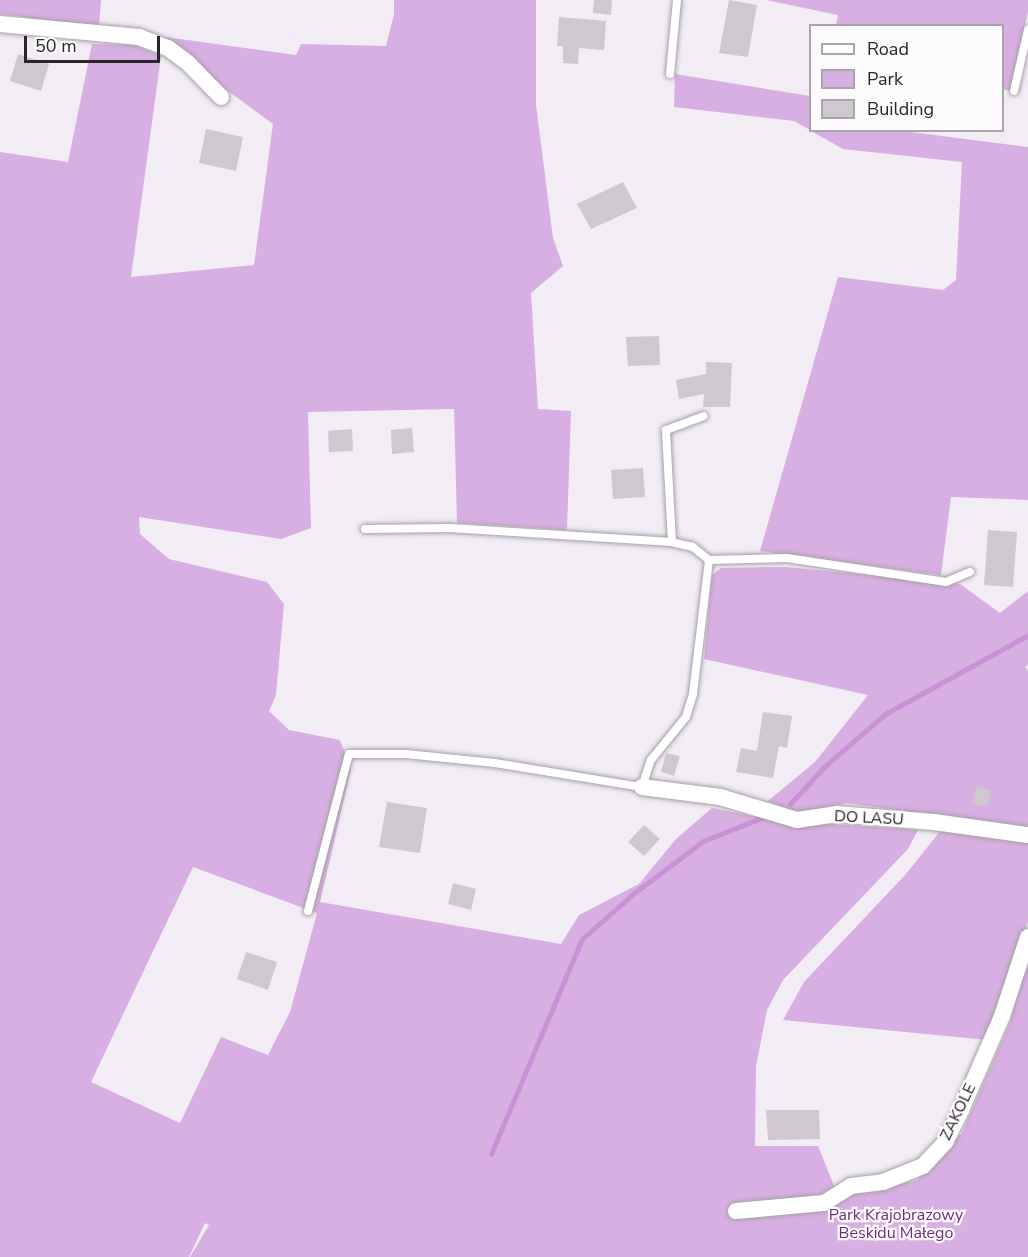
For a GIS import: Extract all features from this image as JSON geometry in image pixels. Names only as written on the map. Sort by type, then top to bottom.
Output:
[{"type":"street","points":[[0,24],[139,38],[168,48],[189,64],[221,97]]},
{"type":"street","name":"DO LASU","points":[[642,787],[720,797],[797,820],[837,814],[934,822],[1028,835]]},
{"type":"street","name":"ZAKOLE","points":[[736,1211],[824,1203],[851,1186],[883,1182],[923,1166],[945,1142],[961,1110],[1002,1016],[1028,937]]},
{"type":"lane","points":[[670,74],[676,0]]},
{"type":"lane","points":[[1014,91],[1028,30]]},
{"type":"lane","points":[[672,542],[666,430],[704,416]]},
{"type":"lane","points":[[365,529],[449,528],[672,542],[693,547],[709,560],[787,558],[946,582],[970,572]]},
{"type":"lane","points":[[308,911],[349,754],[406,754],[495,763],[642,787],[651,760],[686,717],[693,694],[709,560]]},
{"type":"green space","points":[[0,0],[101,0],[99,27],[0,14]]},
{"type":"green space","name":"Park Krajobrazowy Beskidu Małego","points":[[394,0],[536,0],[536,105],[553,238],[563,266],[531,293],[538,409],[571,411],[567,530],[457,523],[454,409],[308,412],[311,528],[281,539],[139,517],[140,534],[169,559],[267,582],[284,604],[276,695],[269,711],[289,730],[340,740],[351,769],[320,902],[561,944],[579,915],[639,884],[676,839],[712,808],[801,826],[819,823],[918,830],[908,849],[783,980],[767,1010],[756,1066],[755,1146],[818,1146],[837,1193],[881,1189],[917,1180],[962,1133],[1009,1025],[1028,960],[1028,1257],[190,1257],[209,1225],[205,1223],[189,1257],[0,1257],[0,152],[68,162],[92,44],[134,45],[161,56],[131,277],[254,265],[273,124],[228,91],[165,37],[296,55],[301,44],[386,46],[394,14]],"holes":[[[193,867],[317,913],[290,1012],[268,1055],[221,1037],[180,1123],[91,1082]]]},
{"type":"green space","points":[[766,0],[1028,0],[1028,12],[1010,91],[1004,89],[1004,24],[836,24],[838,15]]},
{"type":"green space","points":[[675,74],[809,96],[809,129],[794,121],[674,107]]},
{"type":"green space","points":[[813,132],[911,132],[1028,147],[1028,500],[951,497],[941,575],[760,551],[838,277],[943,290],[956,280],[962,162],[843,149]]},
{"type":"green space","points":[[786,567],[960,584],[1000,613],[1028,591],[1028,665],[1025,667],[1028,670],[1028,828],[846,803],[799,813],[768,801],[815,762],[868,695],[704,659],[712,575],[721,568]]},
{"type":"green space","points":[[942,829],[1028,841],[1028,922],[987,1040],[783,1020],[804,982],[905,875]]},
{"type":"building","points":[[594,0],[612,0],[611,15],[593,13]]},
{"type":"building","points":[[729,0],[757,5],[748,57],[719,53]]},
{"type":"building","points":[[559,17],[606,21],[604,50],[579,48],[578,64],[563,63],[563,46],[557,46]]},
{"type":"building","points":[[18,54],[49,64],[41,91],[10,81]]},
{"type":"building","points":[[206,129],[243,137],[236,171],[199,163]]},
{"type":"building","points":[[623,182],[637,208],[591,229],[577,204]]},
{"type":"building","points":[[659,336],[660,365],[628,366],[626,337]]},
{"type":"building","points":[[706,362],[732,363],[730,407],[703,407],[704,394],[679,399],[676,380],[706,374]]},
{"type":"building","points":[[412,428],[414,452],[392,454],[391,430]]},
{"type":"building","points":[[352,429],[353,451],[329,452],[328,431]]},
{"type":"building","points":[[643,468],[645,497],[613,499],[611,470]]},
{"type":"building","points":[[988,530],[1017,532],[1013,587],[984,585]]},
{"type":"building","points":[[763,712],[792,716],[787,748],[779,746],[773,778],[736,772],[741,748],[757,751]]},
{"type":"building","points":[[666,753],[680,756],[674,776],[661,772]]},
{"type":"building","points":[[977,786],[991,791],[987,807],[972,803]]},
{"type":"building","points":[[387,802],[427,808],[420,853],[379,847]]},
{"type":"building","points":[[644,825],[660,839],[644,856],[628,842]]},
{"type":"building","points":[[453,883],[476,889],[471,910],[448,904]]},
{"type":"building","points":[[246,952],[277,962],[268,990],[237,979]]},
{"type":"building","points":[[766,1110],[819,1110],[820,1139],[768,1140]]},
{"type":"waterway","points":[[790,804],[824,767],[885,714],[1028,635]]},
{"type":"waterway","points":[[491,1154],[582,939],[634,893],[703,841],[766,816]]}]
